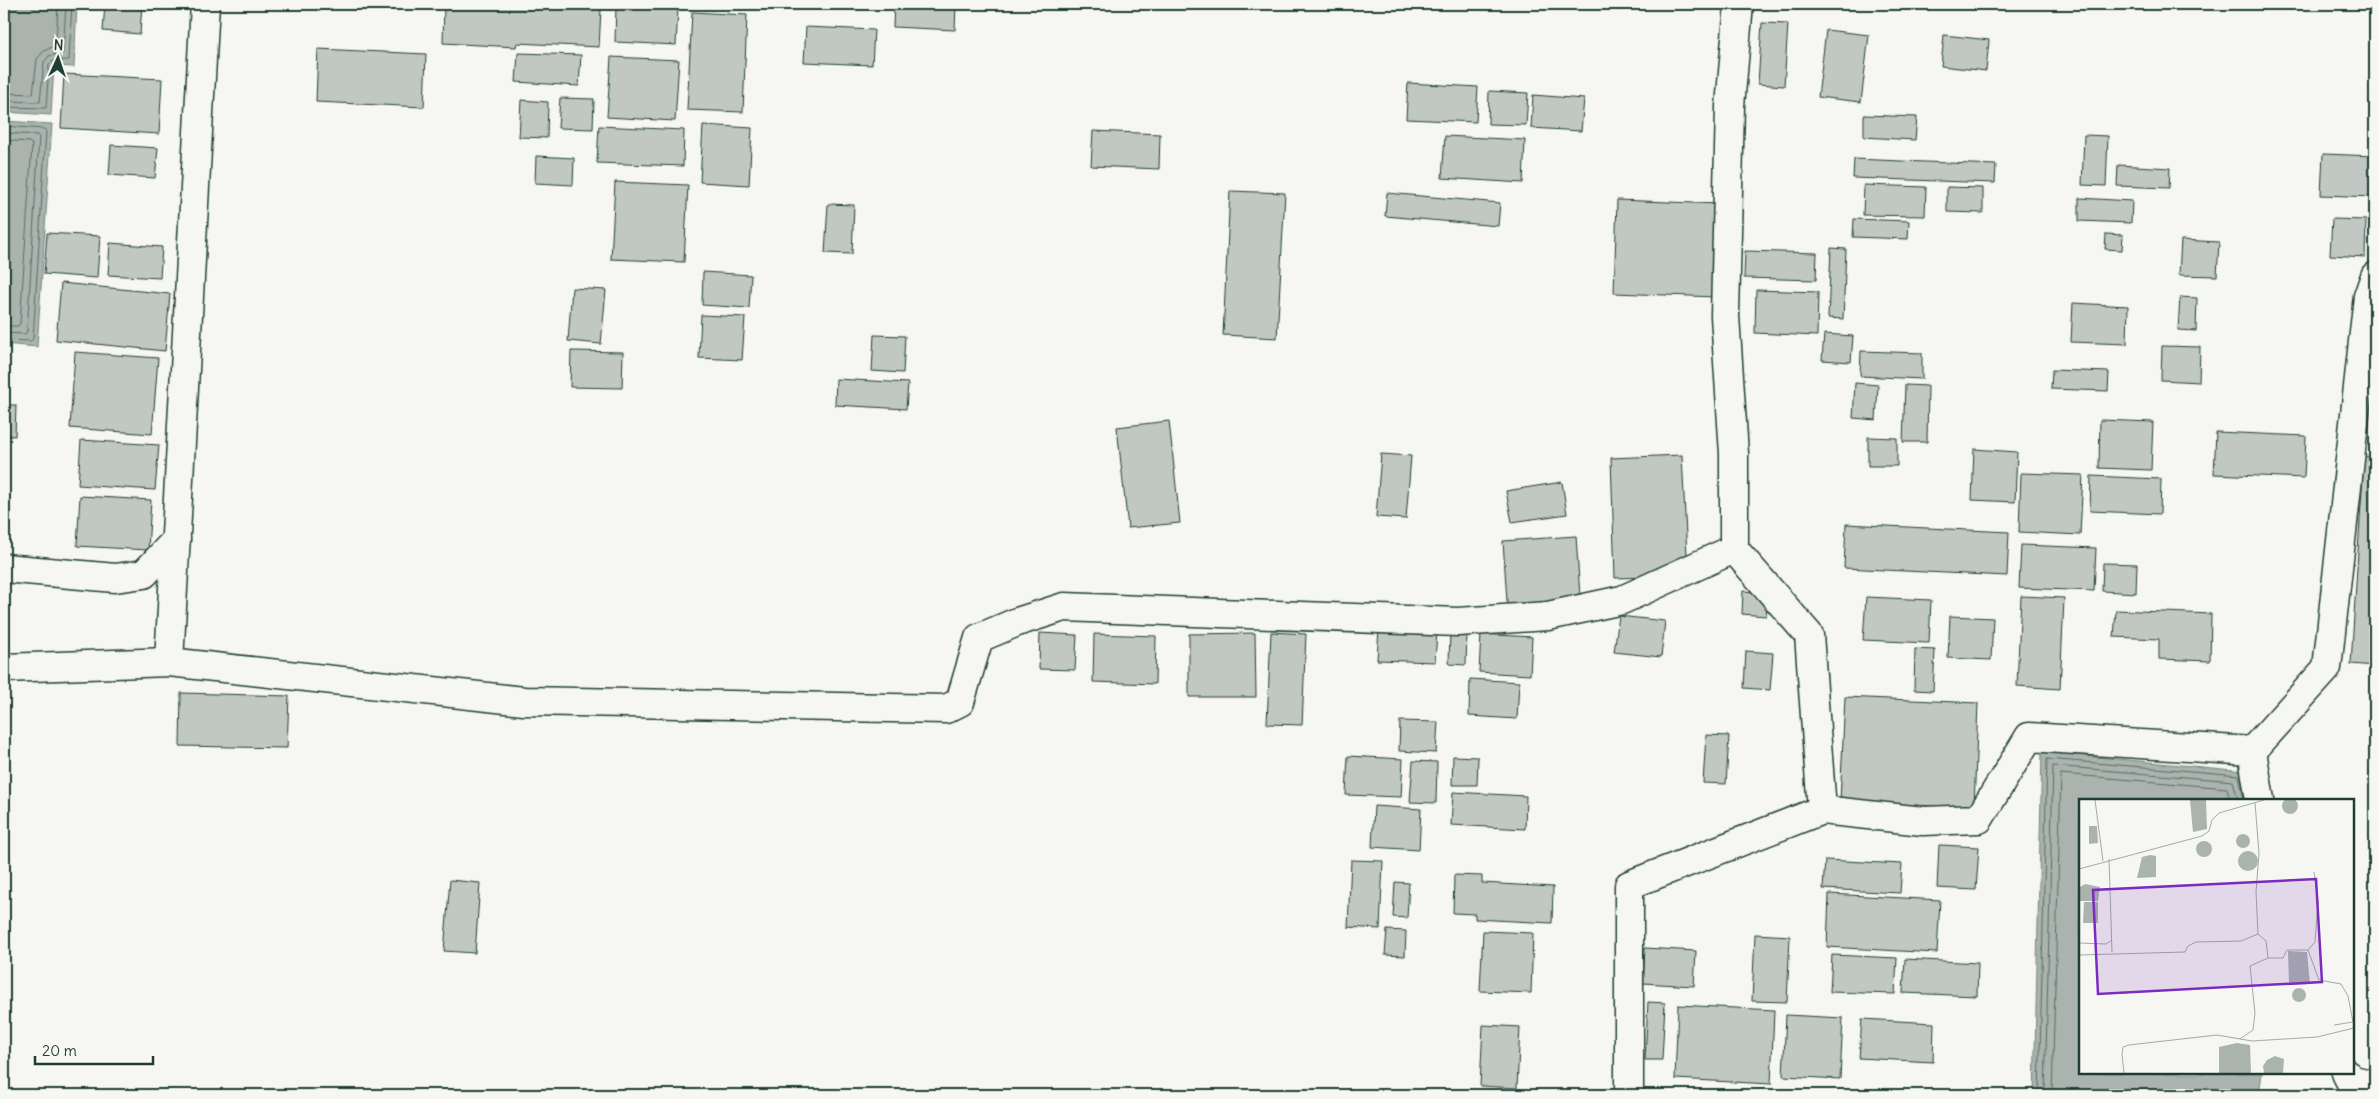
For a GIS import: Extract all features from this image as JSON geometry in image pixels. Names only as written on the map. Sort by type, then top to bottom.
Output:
[{"type":"street","points":[[169,662],[190,274],[202,97],[205,4]]},
{"type":"street","points":[[1739,4],[1730,106],[1725,316],[1734,454],[1734,549],[1809,635],[1822,810]]},
{"type":"street","points":[[2252,750],[2327,668],[2368,296],[2375,276]]},
{"type":"street","points":[[4,568],[115,578],[144,574],[176,540]]},
{"type":"street","points":[[4,668],[169,662],[524,702],[946,709],[960,702],[979,638],[1017,622],[1064,607],[1458,622],[1548,616],[1622,600],[1734,549]]},
{"type":"street","points":[[1629,1095],[1629,884],[1822,810],[1922,822],[1979,819],[2029,737],[2252,750]]},
{"type":"street","points":[[2252,750],[2260,799]]},
{"type":"street","points":[[2346,1074],[2349,1079],[2375,1085]]},
{"type":"water","points":[[4,4],[77,4],[74,67],[54,66],[51,115],[4,112]]},
{"type":"water","points":[[4,121],[52,124],[37,347],[4,344]]},
{"type":"water","points":[[2042,752],[2245,771],[2249,799],[2079,799],[2079,1074],[2262,1074],[2259,1095],[2034,1095]]},
{"type":"building","points":[[105,4],[142,4],[140,34],[103,31]]},
{"type":"building","points":[[444,4],[497,4],[601,9],[599,47],[517,43],[516,47],[443,43]]},
{"type":"building","points":[[826,4],[862,4],[862,8]]},
{"type":"building","points":[[894,4],[956,4],[955,30],[893,27]]},
{"type":"building","points":[[616,5],[678,8],[676,45],[615,42]]},
{"type":"building","points":[[692,12],[747,15],[743,112],[687,110]]},
{"type":"building","points":[[1762,23],[1788,24],[1784,86],[1758,84]]},
{"type":"building","points":[[806,27],[874,30],[872,65],[804,62]]},
{"type":"building","points":[[1826,30],[1869,35],[1861,102],[1818,97]]},
{"type":"building","points":[[1944,35],[1989,40],[1986,71],[1941,66]]},
{"type":"building","points":[[318,49],[426,54],[424,107],[316,102]]},
{"type":"building","points":[[518,53],[581,55],[579,86],[516,82]]},
{"type":"building","points":[[611,57],[679,60],[675,121],[607,117]]},
{"type":"building","points":[[64,74],[162,79],[159,134],[61,128]]},
{"type":"building","points":[[1408,83],[1478,87],[1476,122],[1406,119]]},
{"type":"building","points":[[1489,91],[1528,93],[1526,125],[1488,124]]},
{"type":"building","points":[[1533,95],[1584,99],[1581,131],[1531,128]]},
{"type":"building","points":[[560,98],[594,99],[593,129],[558,128]]},
{"type":"building","points":[[521,100],[548,102],[547,138],[519,137]]},
{"type":"building","points":[[1864,115],[1917,117],[1915,140],[1864,137]]},
{"type":"building","points":[[703,125],[752,128],[749,185],[700,182]]},
{"type":"building","points":[[599,126],[684,130],[683,166],[597,163]]},
{"type":"building","points":[[1093,131],[1160,134],[1159,169],[1091,166]]},
{"type":"building","points":[[2084,135],[2108,136],[2106,186],[2082,185]]},
{"type":"building","points":[[1445,136],[1525,140],[1523,183],[1442,178]]},
{"type":"building","points":[[111,145],[158,148],[155,178],[109,175]]},
{"type":"building","points":[[2323,154],[2375,156],[2375,197],[2321,195]]},
{"type":"building","points":[[536,156],[574,158],[573,185],[535,183]]},
{"type":"building","points":[[1854,159],[1996,165],[1995,183],[1853,178]]},
{"type":"building","points":[[2118,165],[2170,168],[2169,188],[2117,186]]},
{"type":"building","points":[[615,182],[688,185],[684,262],[611,259]]},
{"type":"building","points":[[1864,185],[1926,187],[1925,216],[1863,215]]},
{"type":"building","points":[[1947,187],[1983,188],[1983,213],[1947,212]]},
{"type":"building","points":[[1230,191],[1285,193],[1277,338],[1223,335]]},
{"type":"building","points":[[1387,193],[1500,203],[1498,226],[1385,216]]},
{"type":"building","points":[[2079,198],[2132,201],[2131,223],[2079,221]]},
{"type":"building","points":[[1617,200],[1719,204],[1716,297],[1614,293]]},
{"type":"building","points":[[828,204],[854,205],[852,254],[825,253]]},
{"type":"building","points":[[1854,219],[1909,221],[1908,239],[1853,237]]},
{"type":"building","points":[[2332,219],[2366,220],[2365,257],[2330,255]]},
{"type":"building","points":[[47,233],[100,236],[97,278],[44,274]]},
{"type":"building","points":[[2106,234],[2123,235],[2122,250],[2105,249]]},
{"type":"building","points":[[2181,240],[2219,242],[2217,276],[2179,275]]},
{"type":"building","points":[[110,243],[162,247],[160,278],[108,275]]},
{"type":"building","points":[[1831,248],[1846,249],[1843,319],[1828,318]]},
{"type":"building","points":[[1745,251],[1817,253],[1816,280],[1744,278]]},
{"type":"building","points":[[703,272],[751,275],[749,308],[702,305]]},
{"type":"building","points":[[61,283],[170,294],[165,351],[56,340]]},
{"type":"building","points":[[572,288],[606,290],[601,344],[568,341]]},
{"type":"building","points":[[1756,290],[1818,292],[1817,336],[1755,333]]},
{"type":"building","points":[[2180,297],[2197,298],[2196,331],[2178,330]]},
{"type":"building","points":[[2073,303],[2128,306],[2127,344],[2071,342]]},
{"type":"building","points":[[701,315],[745,317],[742,360],[699,358]]},
{"type":"building","points":[[1824,334],[1853,336],[1851,362],[1822,360]]},
{"type":"building","points":[[874,335],[905,336],[903,373],[872,371]]},
{"type":"building","points":[[2162,346],[2200,347],[2199,382],[2161,380]]},
{"type":"building","points":[[571,351],[623,352],[622,388],[570,387]]},
{"type":"building","points":[[1861,351],[1922,353],[1922,379],[1860,376]]},
{"type":"building","points":[[75,352],[158,358],[152,434],[70,428]]},
{"type":"building","points":[[2052,370],[2109,372],[2108,391],[2051,389]]},
{"type":"building","points":[[836,379],[908,383],[906,409],[835,405]]},
{"type":"building","points":[[1855,383],[1878,385],[1876,420],[1853,418]]},
{"type":"building","points":[[1905,385],[1928,386],[1927,442],[1903,442]]},
{"type":"building","points":[[4,405],[16,405],[15,436],[4,435]]},
{"type":"building","points":[[2100,420],[2153,422],[2151,470],[2099,468]]},
{"type":"building","points":[[1169,421],[1180,523],[1128,528],[1117,427]]},
{"type":"building","points":[[2216,432],[2306,436],[2304,478],[2214,474]]},
{"type":"building","points":[[1868,437],[1897,438],[1897,466],[1868,466]]},
{"type":"building","points":[[81,440],[159,445],[155,490],[78,485]]},
{"type":"building","points":[[1974,449],[2017,452],[2015,502],[1972,500]]},
{"type":"building","points":[[1381,454],[1411,456],[1406,519],[1376,517]]},
{"type":"building","points":[[1682,455],[1688,576],[1615,578],[1611,458]]},
{"type":"building","points":[[2364,456],[2375,457],[2375,666],[2351,664]]},
{"type":"building","points":[[2021,473],[2083,475],[2080,535],[2019,532]]},
{"type":"building","points":[[2091,476],[2161,479],[2160,514],[2090,511]]},
{"type":"building","points":[[1562,482],[1567,514],[1512,522],[1506,491]]},
{"type":"building","points":[[80,496],[151,500],[148,550],[77,546]]},
{"type":"building","points":[[1846,524],[2009,532],[2007,576],[1844,568]]},
{"type":"building","points":[[1576,536],[1581,612],[1508,616],[1503,541]]},
{"type":"building","points":[[2021,545],[2096,548],[2094,591],[2019,588]]},
{"type":"building","points":[[2103,563],[2137,564],[2136,593],[2102,591]]},
{"type":"building","points":[[1743,591],[1768,593],[1766,616],[1742,614]]},
{"type":"building","points":[[2021,596],[2064,598],[2060,689],[2017,686]]},
{"type":"building","points":[[1866,597],[1931,600],[1929,643],[1863,640]]},
{"type":"building","points":[[2116,610],[2211,614],[2210,661],[2159,659],[2159,639],[2114,637]]},
{"type":"building","points":[[1619,616],[1665,621],[1661,657],[1614,652]]},
{"type":"building","points":[[1950,616],[1993,618],[1991,660],[1948,658]]},
{"type":"building","points":[[1379,628],[1437,631],[1435,662],[1377,660]]},
{"type":"building","points":[[1271,632],[1306,634],[1302,725],[1267,724]]},
{"type":"building","points":[[1450,632],[1467,633],[1466,665],[1449,664]]},
{"type":"building","points":[[1040,633],[1077,635],[1075,670],[1039,669]]},
{"type":"building","points":[[1255,633],[1256,697],[1189,697],[1189,634]]},
{"type":"building","points":[[1094,634],[1156,636],[1155,684],[1093,682]]},
{"type":"building","points":[[1481,634],[1532,637],[1530,675],[1479,672]]},
{"type":"building","points":[[1915,649],[1935,650],[1933,691],[1914,690]]},
{"type":"building","points":[[1746,651],[1773,653],[1770,690],[1744,688]]},
{"type":"building","points":[[1470,679],[1519,682],[1517,719],[1469,716]]},
{"type":"building","points":[[181,693],[289,696],[287,748],[180,746]]},
{"type":"building","points":[[1845,697],[1978,703],[1974,808],[1840,802]]},
{"type":"building","points":[[1400,721],[1438,722],[1436,753],[1399,751]]},
{"type":"building","points":[[1706,735],[1729,736],[1726,784],[1703,783]]},
{"type":"building","points":[[1348,756],[1403,759],[1401,797],[1346,795]]},
{"type":"building","points":[[1453,756],[1478,757],[1477,785],[1452,785]]},
{"type":"building","points":[[1413,761],[1437,762],[1436,803],[1410,802]]},
{"type":"building","points":[[1453,792],[1526,796],[1525,829],[1451,825]]},
{"type":"building","points":[[1374,806],[1421,809],[1419,850],[1372,847]]},
{"type":"building","points":[[1939,845],[1979,847],[1976,890],[1937,888]]},
{"type":"building","points":[[1351,860],[1383,861],[1380,929],[1348,927]]},
{"type":"building","points":[[1825,860],[1902,864],[1900,893],[1823,889]]},
{"type":"building","points":[[1454,875],[1482,876],[1482,883],[1553,887],[1552,923],[1475,919],[1475,914],[1453,913]]},
{"type":"building","points":[[450,880],[480,883],[475,953],[444,951]]},
{"type":"building","points":[[1395,882],[1409,883],[1407,918],[1393,917]]},
{"type":"building","points":[[1829,894],[1940,900],[1937,953],[1827,947]]},
{"type":"building","points":[[1387,930],[1406,931],[1405,956],[1385,955]]},
{"type":"building","points":[[1483,931],[1533,933],[1531,993],[1480,991]]},
{"type":"building","points":[[1755,934],[1790,936],[1787,1002],[1752,1001]]},
{"type":"building","points":[[1645,948],[1696,951],[1694,986],[1643,983]]},
{"type":"building","points":[[1832,955],[1897,958],[1895,994],[1830,992]]},
{"type":"building","points":[[1905,959],[1978,963],[1977,996],[1903,993]]},
{"type":"building","points":[[1648,1002],[1665,1003],[1662,1060],[1645,1060]]},
{"type":"building","points":[[1678,1005],[1774,1010],[1771,1084],[1675,1079]]},
{"type":"building","points":[[1786,1015],[1843,1018],[1840,1079],[1783,1076]]},
{"type":"building","points":[[1862,1019],[1934,1023],[1933,1062],[1859,1058]]},
{"type":"building","points":[[1483,1025],[1520,1027],[1517,1088],[1480,1086]]},
{"type":"building","points":[[1445,1090],[1473,1092],[1473,1095],[1445,1095]]}]
